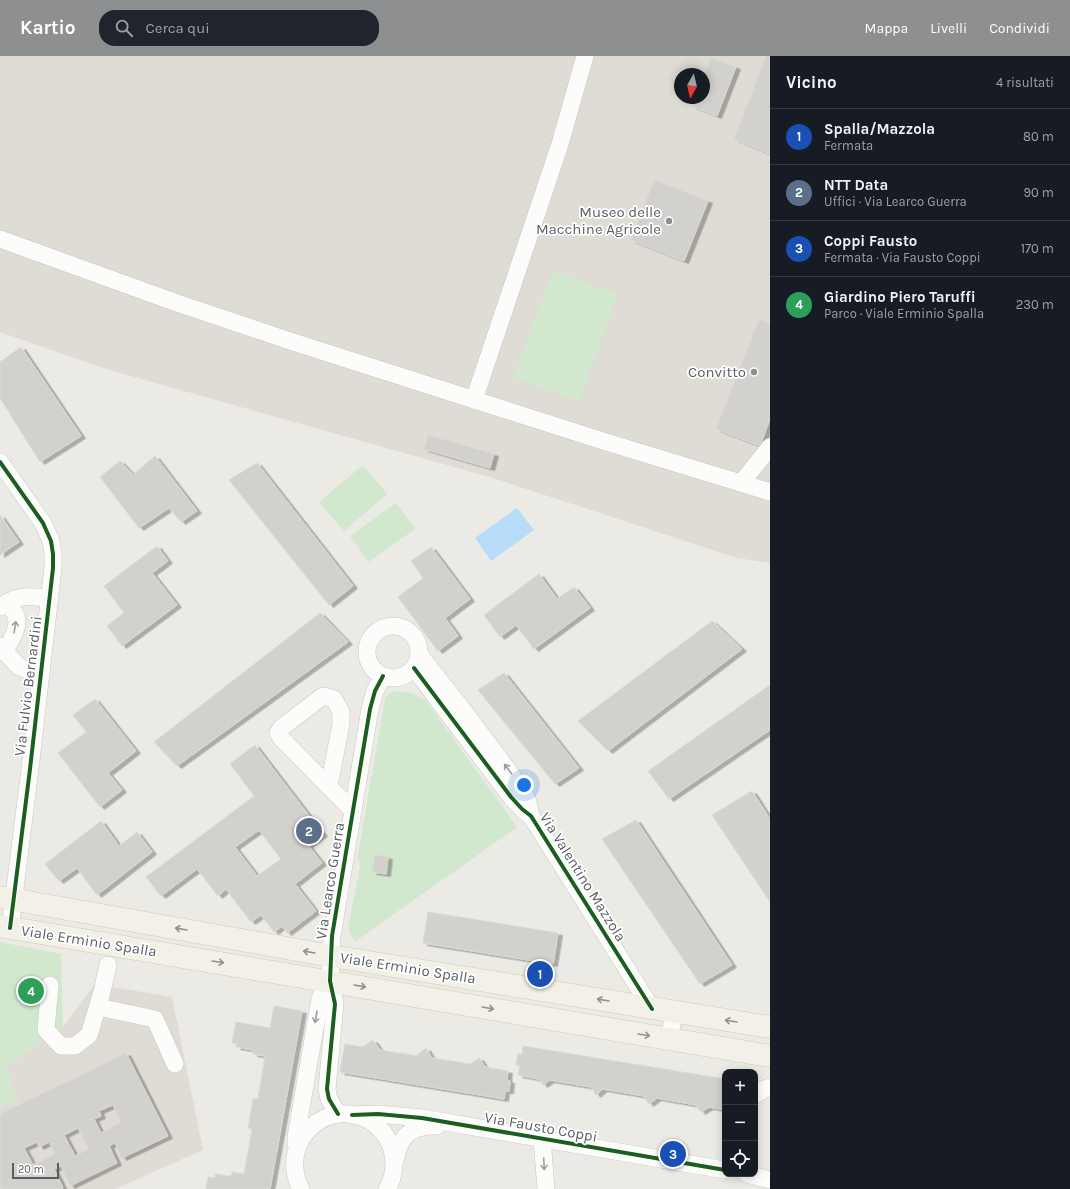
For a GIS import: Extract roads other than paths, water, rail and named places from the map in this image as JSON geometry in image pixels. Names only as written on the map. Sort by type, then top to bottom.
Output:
[{"type":"main road","name":"Viale Erminio Spalla","points":[[7,898],[331,956],[770,1027]]},
{"type":"main road","name":"Viale Erminio Spalla","points":[[5,927],[770,1056]]},
{"type":"street","points":[[474,400],[560,144],[585,56]]},
{"type":"street","points":[[0,239],[238,324],[603,442],[770,492]]},
{"type":"street","points":[[741,483],[770,447]]},
{"type":"street","name":"Via Fulvio Bernardini","points":[[0,462],[43,523],[51,542],[53,554],[53,568],[41,676],[7,898],[5,927]]},
{"type":"street","points":[[41,676],[24,670],[18,666],[2,649],[14,634],[17,623],[16,616],[4,605],[16,598],[25,596],[50,598]]},
{"type":"street","points":[[395,626],[403,628],[410,632],[416,639],[419,647],[416,661],[408,674],[393,678],[383,676],[372,668],[368,660],[368,643],[378,630],[395,626]]},
{"type":"street","name":"Via Valentino Mazzola","points":[[416,661],[449,703],[511,797],[531,816],[652,1009]]},
{"type":"street","name":"Via Learco Guerra","points":[[345,1114],[329,1100],[327,1089],[335,1004],[330,981],[332,936],[370,709],[375,691],[383,676]]},
{"type":"street","points":[[329,786],[339,733],[341,712],[334,699],[324,696],[281,728],[278,733],[281,738],[353,811]]},
{"type":"street","points":[[50,985],[46,1030],[61,1046],[75,1046],[89,1035],[98,1007],[108,965]]},
{"type":"street","name":"Via Learco Guerra","points":[[295,1173],[296,1137],[320,999],[330,981]]},
{"type":"street","points":[[98,1007],[155,1019],[175,1064]]},
{"type":"street","points":[[670,1039],[674,1012]]},
{"type":"street","points":[[758,1093],[770,1086]]},
{"type":"street","points":[[296,1147],[303,1136],[313,1126],[325,1118],[345,1114],[365,1118],[377,1126],[390,1142],[394,1162]]},
{"type":"street","name":"Via Fausto Coppi","points":[[345,1114],[405,1116],[722,1169]]},
{"type":"street","name":"Via Fausto Coppi","points":[[387,1189],[392,1178],[398,1147],[406,1135],[414,1129],[429,1126],[469,1127]]},
{"type":"street","points":[[542,1139],[546,1189]]},
{"type":"street","points":[[290,1189],[295,1173]]},
{"type":"street","points":[[295,1173],[301,1189]]},
{"type":"street","points":[[758,1177],[770,1180]]},
{"type":"water","points":[[517,508],[534,530],[491,561],[475,538]]},
{"type":"place","name":"Museo delle Macchine Agricole","points":[[669,221]]},
{"type":"place","name":"Convitto","points":[[754,372]]},
{"type":"place","name":"NTT Data","points":[[309,831]]},
{"type":"place","name":"Spalla/Mazzola","points":[[540,974]]},
{"type":"place","name":"Giardino Piero Taruffi","points":[[31,991]]},
{"type":"place","name":"Coppi Fausto","points":[[673,1154]]}]
